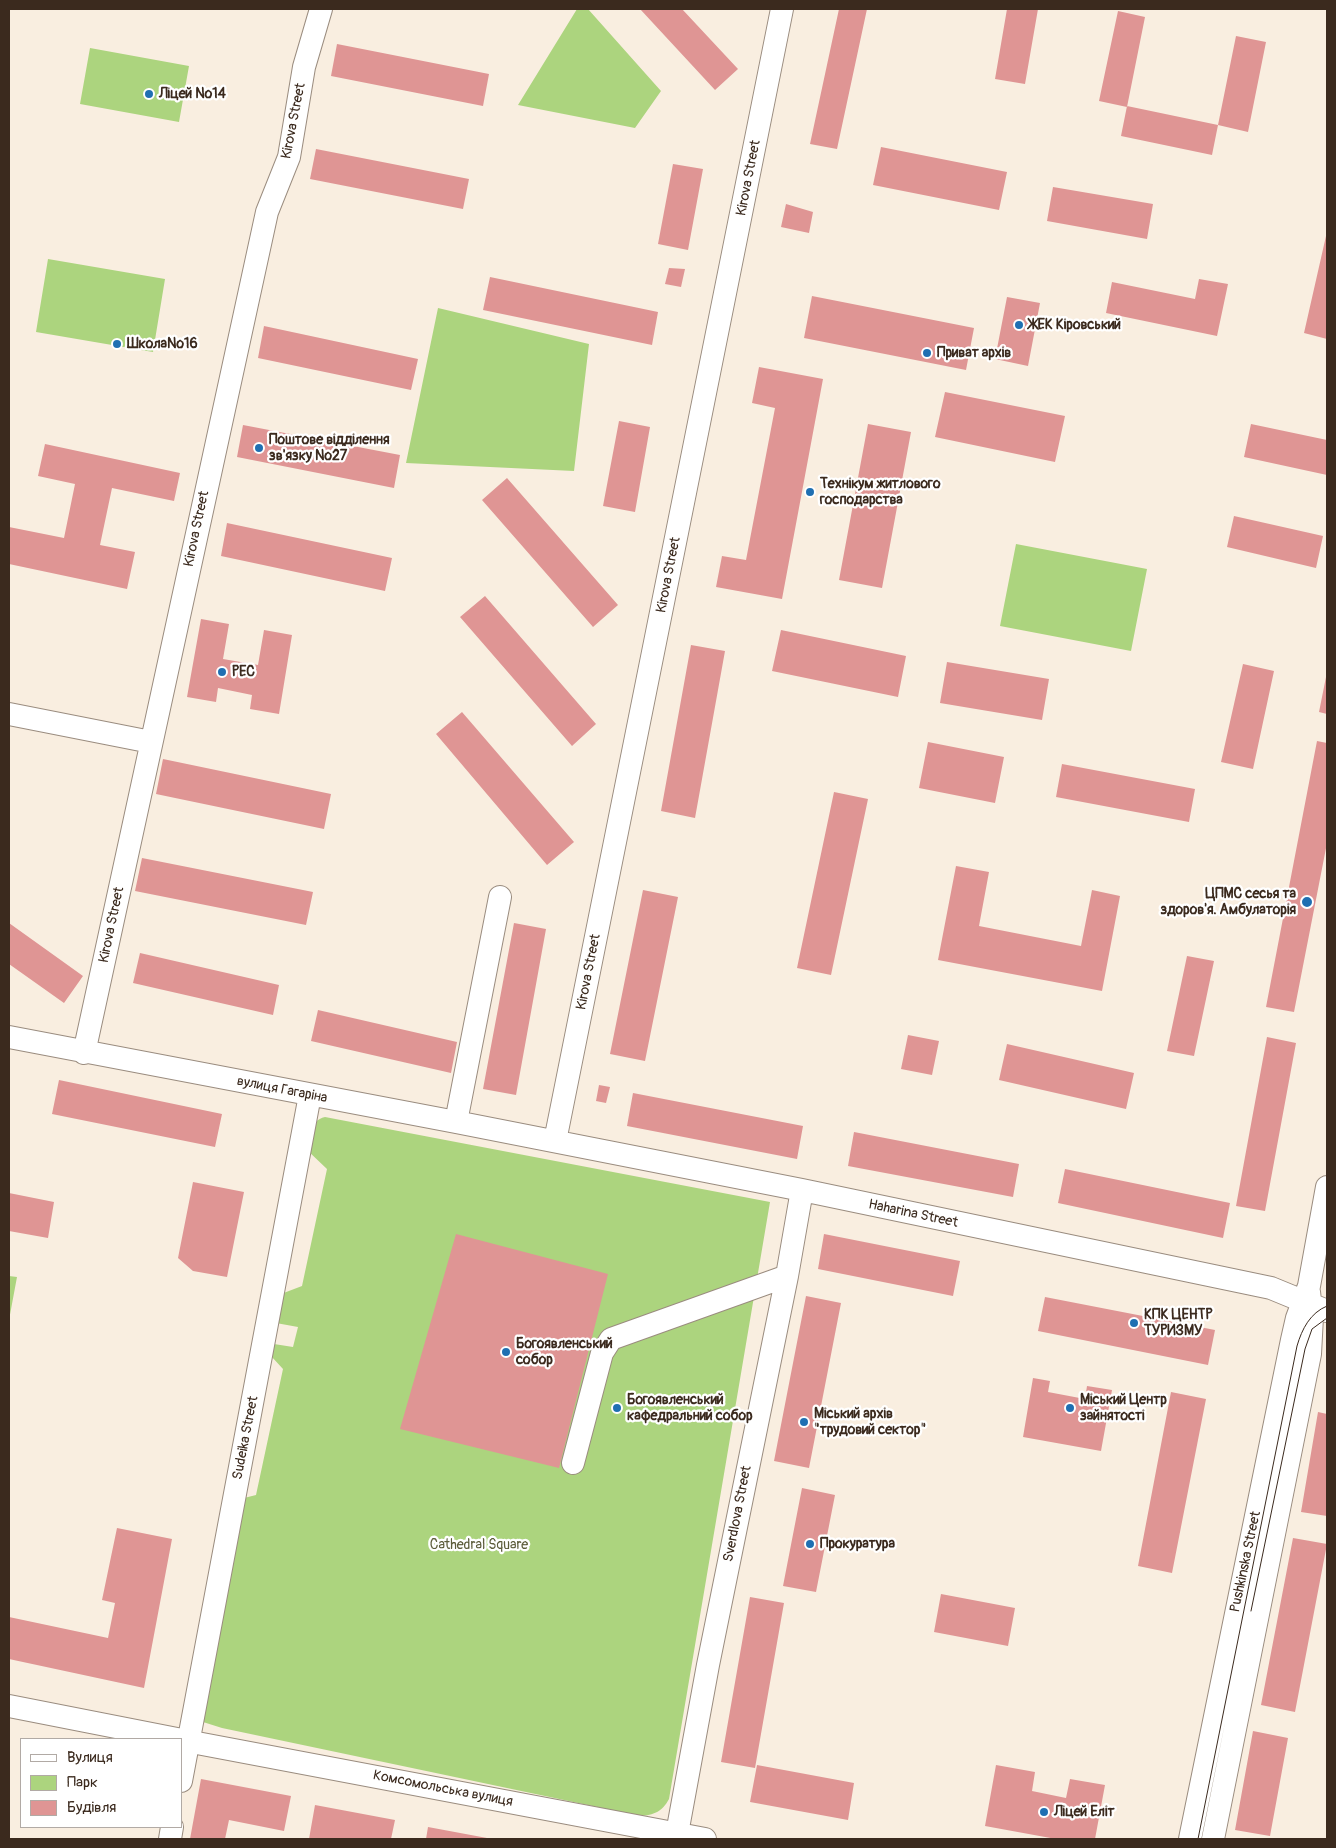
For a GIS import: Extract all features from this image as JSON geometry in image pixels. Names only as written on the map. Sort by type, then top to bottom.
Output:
[{"type":"street","name":"Kirova Street","points":[[84,1053],[267,212],[288,158],[304,66],[321,9]]},
{"type":"street","name":"Kirova Street","points":[[555,1141],[782,9]]},
{"type":"street","points":[[9,714],[151,742]]},
{"type":"street","points":[[456,1122],[500,897]]},
{"type":"street","name":"вулиця Гагаріна","points":[[9,1038],[555,1141]]},
{"type":"street","name":"Sudeika Street","points":[[182,1760],[183,1740],[310,1095]]},
{"type":"street","name":"Haharina Street","points":[[555,1141],[802,1190],[1271,1288],[1315,1299]]},
{"type":"street","name":"Pushkinska Street","points":[[1213,1839],[1310,1354],[1327,1187]]},
{"type":"street","name":"Sverdlova Street","points":[[677,1836],[708,1665],[787,1276],[802,1190]]},
{"type":"street","points":[[573,1463],[602,1353],[611,1339],[787,1276]]},
{"type":"street","name":"Pushkinska Street","points":[[1190,1839],[1292,1340],[1315,1299]]},
{"type":"street","points":[[1310,1354],[1315,1344],[1327,1331]]},
{"type":"street","name":"Комсомольська вулиця","points":[[9,1706],[173,1738]]},
{"type":"street","name":"Комсомольська вулиця","points":[[183,1740],[677,1836],[704,1839]]},
{"type":"green space","points":[[577,9],[588,9],[661,91],[635,128],[518,105]]},
{"type":"green space","points":[[90,48],[189,66],[179,122],[80,104]]},
{"type":"green space","points":[[48,259],[165,279],[153,352],[36,332]]},
{"type":"green space","points":[[438,308],[589,344],[574,471],[406,463]]},
{"type":"green space","points":[[1016,544],[1147,569],[1131,651],[1000,626]]},
{"type":"green space","name":"Cathedral Square","points":[[325,1117],[770,1202],[669,1799],[657,1812],[640,1816],[222,1728],[203,1722],[244,1498],[256,1495],[283,1369],[271,1356],[274,1344],[293,1347],[298,1327],[276,1323],[281,1294],[302,1286],[327,1169],[307,1150],[313,1125]]},
{"type":"green space","points":[[9,1276],[17,1277],[9,1320]]},
{"type":"building","points":[[640,9],[682,9],[738,69],[715,90]]},
{"type":"building","points":[[839,9],[867,9],[837,149],[810,144]]},
{"type":"building","points":[[1007,9],[1038,9],[1025,84],[995,79]]},
{"type":"building","points":[[1118,11],[1145,17],[1127,107],[1099,101]]},
{"type":"building","points":[[1236,36],[1266,42],[1248,132],[1218,125]]},
{"type":"building","points":[[337,44],[489,74],[483,106],[331,76]]},
{"type":"building","points":[[1127,106],[1218,125],[1212,155],[1121,136]]},
{"type":"building","points":[[881,147],[1007,172],[999,210],[873,185]]},
{"type":"building","points":[[316,149],[469,179],[463,209],[310,179]]},
{"type":"building","points":[[673,164],[703,169],[688,250],[658,244]]},
{"type":"building","points":[[1053,187],[1153,204],[1147,239],[1047,221]]},
{"type":"building","points":[[786,204],[813,212],[809,233],[781,227]]},
{"type":"building","points":[[1327,236],[1327,339],[1304,333]]},
{"type":"building","points":[[669,268],[685,269],[681,287],[665,284]]},
{"type":"building","points":[[490,277],[658,312],[652,345],[483,310]]},
{"type":"building","points":[[1199,279],[1228,284],[1217,336],[1106,313],[1112,282],[1195,299]]},
{"type":"building","points":[[812,296],[974,328],[966,370],[804,338]]},
{"type":"building","points":[[1007,297],[1040,303],[1028,366],[995,359]]},
{"type":"building","points":[[264,326],[418,359],[411,390],[258,358]]},
{"type":"building","points":[[759,367],[823,379],[782,599],[716,587],[722,556],[746,560],[775,408],[752,403]]},
{"type":"building","points":[[945,392],[1065,416],[1055,462],[935,437]]},
{"type":"building","points":[[619,421],[650,427],[635,512],[603,506]]},
{"type":"building","points":[[868,424],[911,432],[882,588],[839,580]]},
{"type":"building","points":[[1251,424],[1327,440],[1327,475],[1244,457]]},
{"type":"building","points":[[243,425],[400,455],[394,488],[237,457]]},
{"type":"building","points":[[45,444],[180,473],[174,501],[112,488],[100,545],[135,552],[127,589],[9,564],[9,527],[64,538],[75,484],[38,476]]},
{"type":"building","points":[[507,478],[618,605],[593,627],[482,500]]},
{"type":"building","points":[[1234,516],[1323,536],[1316,568],[1227,547]]},
{"type":"building","points":[[227,523],[392,558],[385,591],[221,556]]},
{"type":"building","points":[[485,596],[596,724],[572,746],[460,617]]},
{"type":"building","points":[[201,619],[229,624],[223,659],[258,665],[264,630],[292,635],[279,714],[250,709],[252,695],[218,688],[216,702],[187,697]]},
{"type":"building","points":[[781,630],[906,656],[898,697],[772,671]]},
{"type":"building","points":[[691,645],[725,651],[695,818],[661,811]]},
{"type":"building","points":[[947,662],[1049,679],[1042,720],[940,703]]},
{"type":"building","points":[[1243,664],[1274,671],[1253,769],[1221,762]]},
{"type":"building","points":[[1327,677],[1327,714],[1319,712]]},
{"type":"building","points":[[462,712],[574,842],[547,865],[436,734]]},
{"type":"building","points":[[1317,741],[1327,743],[1327,843],[1294,1012],[1266,1007]]},
{"type":"building","points":[[928,742],[1004,757],[995,803],[919,788]]},
{"type":"building","points":[[163,759],[331,794],[324,829],[156,794]]},
{"type":"building","points":[[1062,764],[1195,789],[1189,822],[1056,797]]},
{"type":"building","points":[[834,792],[868,799],[831,975],[797,968]]},
{"type":"building","points":[[142,858],[313,892],[306,925],[135,891]]},
{"type":"building","points":[[956,866],[989,872],[979,926],[1081,946],[1092,890],[1120,896],[1102,991],[938,960]]},
{"type":"building","points":[[643,890],[678,897],[645,1061],[610,1054]]},
{"type":"building","points":[[9,923],[83,976],[64,1003],[9,964]]},
{"type":"building","points":[[514,923],[546,929],[516,1095],[483,1089]]},
{"type":"building","points":[[140,953],[279,985],[273,1015],[133,983]]},
{"type":"building","points":[[1187,956],[1214,961],[1194,1056],[1167,1051]]},
{"type":"building","points":[[318,1010],[457,1042],[451,1073],[311,1041]]},
{"type":"building","points":[[908,1035],[939,1041],[932,1075],[901,1069]]},
{"type":"building","points":[[1267,1037],[1296,1043],[1265,1211],[1236,1206]]},
{"type":"building","points":[[1007,1044],[1134,1073],[1126,1109],[999,1080]]},
{"type":"building","points":[[59,1080],[222,1114],[215,1147],[52,1114]]},
{"type":"building","points":[[599,1085],[610,1087],[606,1103],[596,1101]]},
{"type":"building","points":[[633,1093],[803,1126],[797,1159],[627,1126]]},
{"type":"building","points":[[854,1132],[1019,1164],[1013,1197],[848,1166]]},
{"type":"building","points":[[1065,1169],[1230,1203],[1223,1238],[1058,1203]]},
{"type":"building","points":[[193,1182],[244,1192],[227,1277],[193,1271],[178,1258]]},
{"type":"building","points":[[9,1193],[54,1202],[48,1238],[9,1231]]},
{"type":"building","name":"Богоявленський собор","points":[[456,1234],[608,1274],[559,1468],[400,1429]]},
{"type":"building","points":[[824,1234],[960,1261],[953,1296],[818,1269]]},
{"type":"building","points":[[806,1296],[841,1303],[809,1468],[774,1461]]},
{"type":"building","points":[[1045,1297],[1215,1330],[1208,1365],[1038,1331]]},
{"type":"building","points":[[1033,1378],[1050,1381],[1048,1392],[1085,1399],[1087,1386],[1112,1390],[1101,1451],[1023,1437]]},
{"type":"building","points":[[1171,1392],[1206,1399],[1172,1573],[1138,1566]]},
{"type":"building","points":[[1318,1412],[1327,1414],[1327,1516],[1301,1512]]},
{"type":"building","points":[[802,1488],[835,1495],[816,1592],[783,1586]]},
{"type":"building","points":[[117,1528],[172,1539],[144,1688],[9,1659],[9,1617],[108,1638],[115,1603],[102,1600]]},
{"type":"building","points":[[1293,1538],[1327,1544],[1295,1712],[1261,1705]]},
{"type":"building","points":[[941,1594],[1015,1608],[1008,1646],[934,1632]]},
{"type":"building","points":[[750,1597],[784,1603],[755,1768],[721,1762]]},
{"type":"building","points":[[1253,1731],[1288,1738],[1270,1836],[1235,1830]]},
{"type":"building","points":[[757,1765],[854,1783],[848,1820],[750,1802]]},
{"type":"building","name":"Ліцей Еліт","points":[[996,1765],[1035,1772],[1032,1791],[1066,1798],[1070,1779],[1105,1785],[1095,1839],[1056,1839],[985,1826]]},
{"type":"building","points":[[201,1779],[291,1796],[284,1831],[229,1820],[225,1839],[190,1839]]},
{"type":"building","points":[[315,1805],[395,1820],[391,1839],[309,1839]]},
{"type":"building","points":[[428,1827],[487,1838],[487,1839],[426,1839]]},
{"type":"tram line","points":[[1198,1839],[1297,1346],[1301,1334],[1311,1317],[1327,1306]]},
{"type":"tram line","points":[[1251,1611],[1305,1349],[1312,1329],[1327,1318]]},
{"type":"place","name":"Ліцей №14","points":[[149,94]]},
{"type":"place","name":"ЖЕК Кіровський","points":[[1019,325]]},
{"type":"place","name":"Школа№16","points":[[117,344]]},
{"type":"place","name":"Приват архів","points":[[927,353]]},
{"type":"place","name":"Поштове відділення зв'язку №27","points":[[259,448]]},
{"type":"place","name":"Технікум житлового господарства","points":[[810,492]]},
{"type":"place","name":"РЕС","points":[[222,672]]},
{"type":"place","name":"ЦПМС сесья та здоров'я. Амбулаторія","points":[[1307,902]]},
{"type":"place","name":"КПК ЦЕНТР ТУРИЗМУ","points":[[1134,1323]]},
{"type":"place","name":"Богоявленський собор","points":[[506,1352]]},
{"type":"place","name":"Богоявленський кафедральний собор","points":[[617,1408]]},
{"type":"place","name":"Міський Центр зайнятості","points":[[1070,1408]]},
{"type":"place","name":"Міський архів \"трудовий сектор\"","points":[[804,1422]]},
{"type":"place","name":"Прокуратура","points":[[810,1544]]},
{"type":"place","name":"Ліцей Еліт","points":[[1044,1812]]}]
